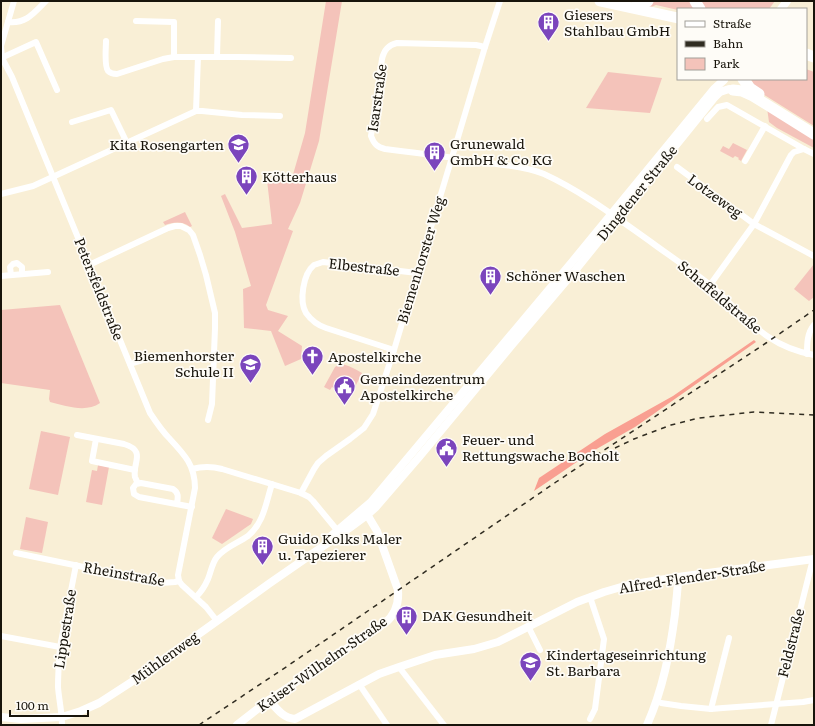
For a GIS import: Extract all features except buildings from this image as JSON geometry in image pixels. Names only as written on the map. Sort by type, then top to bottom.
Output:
[{"type":"highway","points":[[600,1],[677,18]]},
{"type":"highway","points":[[618,1],[677,15]]},
{"type":"highway","points":[[637,1],[648,1]]},
{"type":"highway","points":[[744,80],[750,88],[814,128]]},
{"type":"highway","points":[[731,89],[753,96],[814,134]]},
{"type":"main road","name":"Dingdener Straße","points":[[366,512],[376,507],[549,301],[714,89],[724,80],[724,84],[731,89]]},
{"type":"main road","name":"Dingdener Straße","points":[[366,512],[371,502],[572,262],[614,216],[714,98],[720,92],[739,88],[743,83],[743,80]]},
{"type":"main road","name":"Dingdener Straße","points":[[549,301],[547,297],[548,293],[566,272],[572,262]]},
{"type":"main road","name":"Mühlenweg","points":[[313,553],[337,530],[366,512]]},
{"type":"main road","name":"Mühlenweg","points":[[1,716],[21,719],[52,719],[62,721],[99,703],[136,679],[342,533],[366,512]]},
{"type":"main road","name":"Kaiser-Wilhelm-Straße","points":[[237,725],[268,700],[385,623],[395,612],[399,598],[398,590],[376,531],[366,512]]},
{"type":"main road","name":"Alfred-Flender-Straße","points":[[268,700],[283,716],[295,719],[379,674],[435,655],[474,649],[498,642],[577,602],[604,592],[628,585],[678,577],[814,559]]},
{"type":"main road","points":[[647,725],[664,678],[669,654],[678,577]]},
{"type":"street","points":[[14,1],[1,46],[1,58],[36,42],[58,90]]},
{"type":"street","points":[[8,22],[16,23],[22,21],[32,15],[46,1]]},
{"type":"street","name":"Biemenhorster Weg","points":[[301,493],[318,463],[364,428],[375,407],[394,350],[500,1]]},
{"type":"street","points":[[136,21],[174,22],[174,57]]},
{"type":"street","points":[[217,56],[218,21]]},
{"type":"street","points":[[106,41],[106,66],[108,71],[112,74],[117,74],[163,59],[174,57],[217,56],[291,58]]},
{"type":"street","name":"Isarstraße","points":[[452,158],[385,149],[378,147],[373,142],[371,136],[384,53],[392,44],[397,43],[476,45],[485,47]]},
{"type":"street","points":[[196,111],[198,56]]},
{"type":"street","name":"Petersfeldstraße","points":[[1,58],[12,77],[150,413],[159,427],[187,458],[192,469]]},
{"type":"street","points":[[707,119],[718,107],[726,105],[814,154]]},
{"type":"street","points":[[72,122],[111,110],[126,143]]},
{"type":"street","points":[[1,194],[33,186],[196,111],[280,116]]},
{"type":"street","points":[[745,162],[765,126]]},
{"type":"street","points":[[710,285],[754,224],[791,155],[794,152],[804,149]]},
{"type":"street","name":"Schaffeldstraße","points":[[452,158],[520,167],[542,174],[562,184],[614,216],[692,271],[710,285],[765,335],[791,349],[814,355]]},
{"type":"street","name":"Lotzeweg","points":[[677,167],[754,224],[814,256]]},
{"type":"street","points":[[89,265],[168,228],[181,226],[189,230],[193,235],[206,275],[215,313],[212,404],[208,420]]},
{"type":"street","name":"Elbestraße","points":[[394,350],[326,328],[313,321],[306,312],[303,302],[304,286],[312,268],[323,262],[417,273]]},
{"type":"street","points":[[11,275],[10,267],[17,263],[22,266],[22,274]]},
{"type":"street","points":[[1,276],[48,272]]},
{"type":"street","points":[[807,354],[808,334],[814,326]]},
{"type":"street","points":[[130,364],[166,355],[214,356]]},
{"type":"street","points":[[77,434],[124,444],[134,449],[138,459],[135,470],[135,478],[138,483]]},
{"type":"street","points":[[96,439],[92,461],[135,470]]},
{"type":"street","points":[[179,581],[178,575],[194,492],[195,482],[192,469],[211,466],[301,493],[314,501],[337,530]]},
{"type":"street","points":[[138,483],[133,488],[136,496],[192,507]]},
{"type":"street","points":[[138,483],[173,489],[178,494],[177,504]]},
{"type":"street","points":[[196,597],[204,588],[217,557],[248,535],[257,526],[264,512],[272,484]]},
{"type":"street","name":"Rheinstraße","points":[[16,553],[161,583],[179,581],[206,607],[217,621]]},
{"type":"street","name":"Feldstraße","points":[[770,725],[814,559]]},
{"type":"street","name":"Lippestraße","points":[[62,721],[58,688],[60,646],[76,566]]},
{"type":"street","points":[[590,597],[604,638],[595,709],[590,719]]},
{"type":"street","points":[[528,626],[540,650]]},
{"type":"street","points":[[1,636],[60,646]]},
{"type":"street","points":[[711,709],[729,638]]},
{"type":"street","points":[[399,667],[444,725]]},
{"type":"street","points":[[359,684],[387,725]]},
{"type":"street","points":[[661,703],[711,709],[814,700]]},
{"type":"green space","points":[[326,1],[342,1],[319,141],[300,203],[288,229],[293,231],[266,305],[268,310],[288,316],[278,331],[302,346],[301,359],[285,366],[271,331],[244,328],[243,289],[251,286],[235,232],[221,196],[225,194],[242,228],[272,224],[267,180],[292,178],[305,133]]},
{"type":"green space","points":[[658,1],[692,1],[696,8],[677,8],[677,10],[656,5],[651,7],[643,5]]},
{"type":"green space","points":[[699,1],[775,1],[770,8],[704,8]]},
{"type":"green space","points":[[807,69],[814,72],[814,126],[753,88],[752,80],[807,80]]},
{"type":"green space","points":[[608,72],[662,78],[650,113],[586,108]]},
{"type":"green space","points":[[767,108],[814,136],[814,148],[769,122]]},
{"type":"green space","points":[[733,143],[747,150],[741,161],[735,156],[733,158],[720,151],[723,146],[729,149]]},
{"type":"green space","points":[[185,212],[192,226],[190,227],[178,223],[165,225],[163,222]]},
{"type":"green space","points":[[814,264],[814,297],[809,301],[794,289]]},
{"type":"green space","points":[[60,305],[100,403],[89,408],[76,408],[50,402],[50,390],[1,383],[1,310]]},
{"type":"green space","points":[[340,364],[349,366],[362,373],[350,397],[332,387],[330,390],[324,387],[335,367]]},
{"type":"green space","points":[[41,431],[70,437],[58,495],[29,489]]},
{"type":"green space","points":[[98,465],[109,467],[102,505],[86,502],[92,470],[97,471]]},
{"type":"green space","points":[[226,509],[253,519],[251,524],[222,544],[212,538]]},
{"type":"green space","points":[[26,517],[48,522],[42,553],[20,549]]},
{"type":"shaded area","points":[[754,340],[756,342],[635,427],[593,451],[534,491],[539,478],[605,434],[673,396]]},
{"type":"railway","points":[[199,725],[556,482],[814,310]]},
{"type":"railway","points":[[615,448],[671,425],[699,418],[754,412],[814,415]]},
{"type":"place","name":"Giesers Stahlbau GmbH","points":[[548,42]]},
{"type":"place","name":"Kita Rosengarten","points":[[239,164]]},
{"type":"place","name":"Grunewald GmbH & Co KG","points":[[434,172]]},
{"type":"place","name":"Kötterhaus","points":[[247,196]]},
{"type":"place","name":"Schöner Waschen","points":[[491,296]]},
{"type":"place","name":"Apostelkirche","points":[[312,376]]},
{"type":"place","name":"Biemenhorster Schule II","points":[[250,384]]},
{"type":"place","name":"Gemeindezentrum Apostelkirche","points":[[345,406]]},
{"type":"place","name":"Feuer- und Rettungswache Bocholt","points":[[446,468]]},
{"type":"place","name":"Guido Kolks Maler u. Tapezierer","points":[[263,566]]},
{"type":"place","name":"DAK Gesundheit","points":[[407,636]]},
{"type":"place","name":"Kindertageseinrichtung St. Barbara","points":[[530,682]]}]
